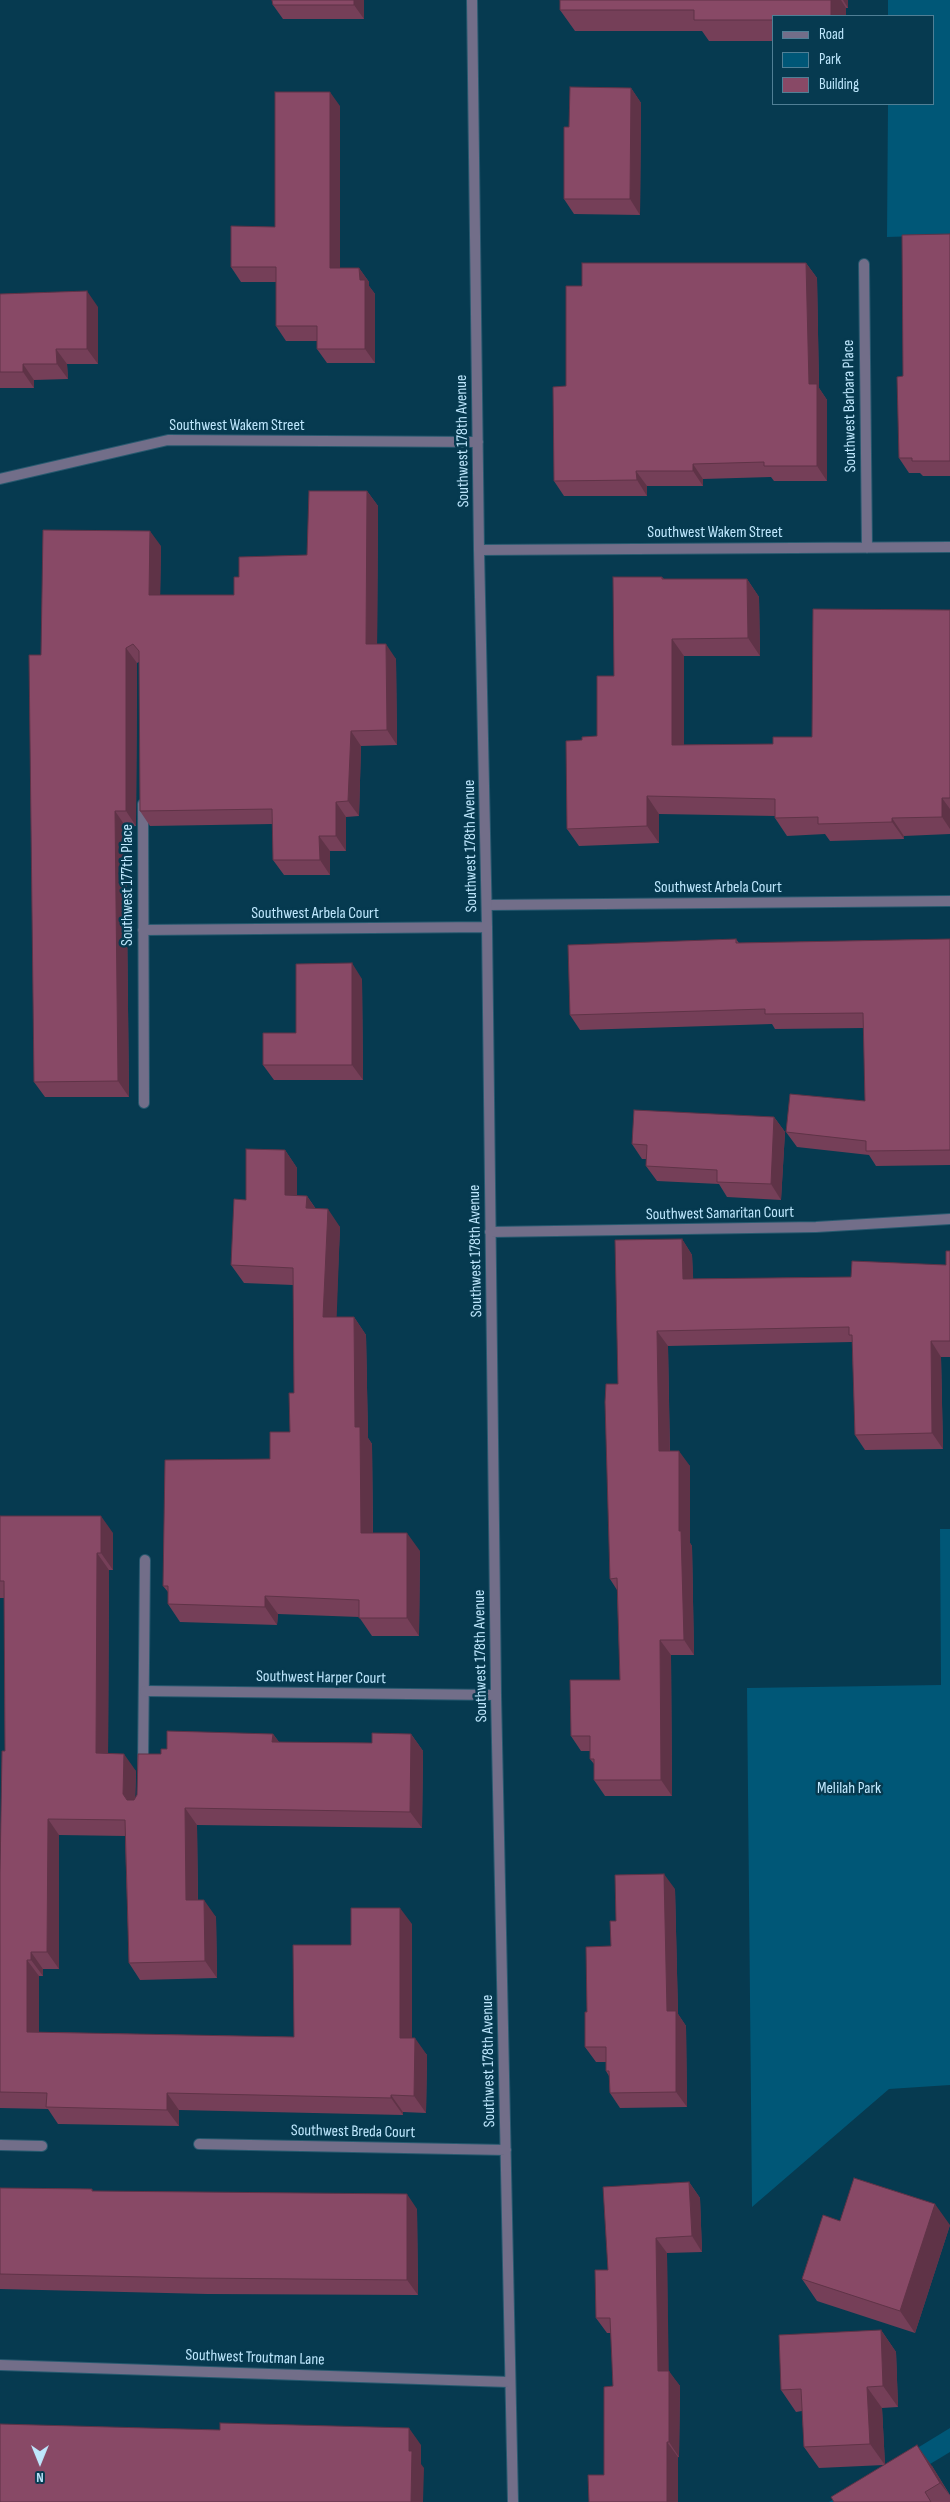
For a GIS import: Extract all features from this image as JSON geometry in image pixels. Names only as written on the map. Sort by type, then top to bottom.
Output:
[{"type":"street","name":"Southwest 178th Avenue","points":[[472,0],[479,550],[487,905],[496,1696],[513,2502]]},
{"type":"street","name":"Southwest Barbara Place","points":[[864,264],[867,548]]},
{"type":"street","name":"Southwest Wakem Street","points":[[0,478],[168,440],[478,442]]},
{"type":"street","name":"Southwest Wakem Street","points":[[479,550],[950,547]]},
{"type":"street","name":"Southwest 177th Place","points":[[143,793],[144,1103]]},
{"type":"street","name":"Southwest Arbela Court","points":[[487,905],[950,901]]},
{"type":"street","name":"Southwest Arbela Court","points":[[143,930],[487,927]]},
{"type":"street","name":"Southwest Samaritan Court","points":[[490,1232],[816,1228],[950,1219]]},
{"type":"street","points":[[143,1781],[145,1560]]},
{"type":"street","name":"Southwest Harper Court","points":[[145,1691],[496,1696]]},
{"type":"street","name":"Southwest Breda Court","points":[[199,2144],[506,2150]]},
{"type":"street","points":[[0,2145],[42,2146]]},
{"type":"street","name":"Southwest Troutman Lane","points":[[0,2364],[509,2382]]},
{"type":"green space","points":[[888,0],[950,0],[950,235],[887,237],[888,105],[935,105],[935,15],[888,15]]},
{"type":"green space","name":"Melilah Park","points":[[940,1529],[950,1529],[950,2085],[889,2089],[752,2207],[747,1688],[941,1685]]},
{"type":"green space","points":[[950,2428],[950,2452],[867,2502],[829,2502]]},
{"type":"building","points":[[272,0],[354,0],[354,5],[273,5]]},
{"type":"building","points":[[560,0],[831,0],[831,15],[772,15],[772,20],[694,20],[694,10],[560,10]]},
{"type":"building","points":[[570,87],[631,88],[630,199],[564,199],[564,127],[569,127]]},
{"type":"building","points":[[275,92],[330,92],[330,268],[359,268],[360,280],[365,280],[365,349],[317,349],[317,326],[276,326],[276,267],[231,267],[231,226],[275,227]]},
{"type":"building","points":[[950,234],[950,461],[912,461],[912,458],[899,458],[897,377],[903,376],[902,235]]},
{"type":"building","points":[[582,263],[806,263],[809,384],[817,384],[817,466],[764,466],[764,462],[693,464],[693,471],[636,471],[637,480],[554,481],[553,387],[566,386],[566,286],[582,286]]},
{"type":"building","points":[[87,291],[87,349],[56,349],[57,364],[23,364],[23,372],[0,372],[0,294]]},
{"type":"building","points":[[309,491],[367,491],[366,644],[386,644],[387,730],[351,731],[348,801],[336,802],[336,836],[319,836],[320,860],[273,860],[272,809],[140,811],[139,651],[133,644],[126,648],[126,811],[115,811],[118,1081],[34,1082],[29,655],[41,655],[43,530],[150,531],[149,595],[234,595],[234,577],[239,577],[239,557],[307,555]]},
{"type":"building","points":[[613,577],[747,579],[748,638],[672,639],[672,745],[773,744],[773,737],[812,737],[813,609],[950,610],[950,798],[942,798],[942,817],[892,818],[892,822],[818,824],[818,817],[775,818],[775,799],[647,796],[647,826],[567,829],[566,741],[582,740],[582,737],[597,736],[597,676],[614,676]]},
{"type":"building","points":[[736,939],[736,943],[950,939],[950,1150],[866,1151],[866,1141],[786,1132],[790,1094],[865,1101],[863,1013],[765,1014],[765,1009],[570,1015],[568,945]]},
{"type":"building","points":[[352,963],[352,1065],[263,1065],[263,1033],[296,1033],[296,964]]},
{"type":"building","points":[[634,1110],[774,1117],[771,1184],[717,1182],[717,1170],[646,1166],[647,1145],[632,1144]]},
{"type":"building","points":[[246,1149],[285,1150],[285,1195],[307,1196],[306,1208],[328,1209],[323,1317],[354,1317],[355,1427],[360,1427],[361,1533],[407,1533],[407,1618],[359,1618],[359,1600],[265,1596],[265,1607],[168,1604],[168,1586],[163,1586],[165,1460],[270,1459],[270,1432],[290,1432],[289,1393],[294,1393],[293,1268],[231,1265],[234,1199],[246,1200]]},
{"type":"building","points":[[682,1239],[683,1279],[851,1277],[852,1261],[946,1265],[946,1251],[950,1251],[950,1341],[931,1341],[932,1433],[855,1435],[852,1335],[849,1335],[849,1327],[657,1331],[659,1451],[679,1451],[679,1531],[681,1531],[684,1640],[660,1640],[661,1780],[594,1780],[594,1759],[590,1759],[590,1736],[571,1736],[570,1680],[620,1680],[617,1578],[610,1579],[605,1402],[606,1384],[618,1384],[615,1240]]},
{"type":"building","points":[[0,1516],[101,1516],[101,1553],[97,1553],[96,1753],[124,1754],[123,1794],[127,1800],[134,1800],[137,1795],[138,1754],[161,1754],[161,1749],[167,1749],[167,1731],[273,1734],[272,1742],[372,1743],[372,1733],[411,1734],[410,1812],[185,1808],[186,1900],[204,1900],[205,1961],[129,1963],[125,1820],[48,1819],[47,1952],[31,1952],[31,1960],[27,1960],[27,2032],[294,2037],[293,1945],[351,1945],[351,1908],[400,1908],[400,2038],[415,2038],[414,2096],[391,2095],[391,2098],[167,2093],[167,2110],[46,2107],[47,2093],[0,2092],[0,1873],[2,1751],[5,1751],[4,1581],[0,1581]]},
{"type":"building","points":[[664,1874],[667,2011],[676,2011],[676,2092],[610,2093],[609,2071],[606,2071],[606,2047],[585,2047],[585,2012],[587,2012],[586,1947],[611,1946],[610,1921],[616,1921],[615,1875]]},
{"type":"building","points":[[854,2178],[935,2204],[900,2311],[802,2279],[823,2215],[840,2221]]},
{"type":"building","points":[[689,2182],[692,2236],[656,2238],[658,2371],[669,2371],[667,2502],[589,2502],[588,2475],[604,2475],[604,2387],[613,2386],[610,2318],[596,2318],[595,2270],[608,2270],[603,2187]]},
{"type":"building","points":[[0,2188],[92,2189],[92,2191],[407,2194],[407,2280],[0,2274]]},
{"type":"building","points":[[881,2330],[883,2386],[867,2387],[870,2444],[804,2447],[801,2389],[781,2390],[779,2335]]},
{"type":"building","points":[[220,2423],[409,2428],[409,2451],[412,2451],[411,2502],[0,2502],[0,2424],[220,2430]]},
{"type":"building","points":[[917,2445],[940,2483],[925,2492],[931,2502],[834,2502],[831,2497]]}]
